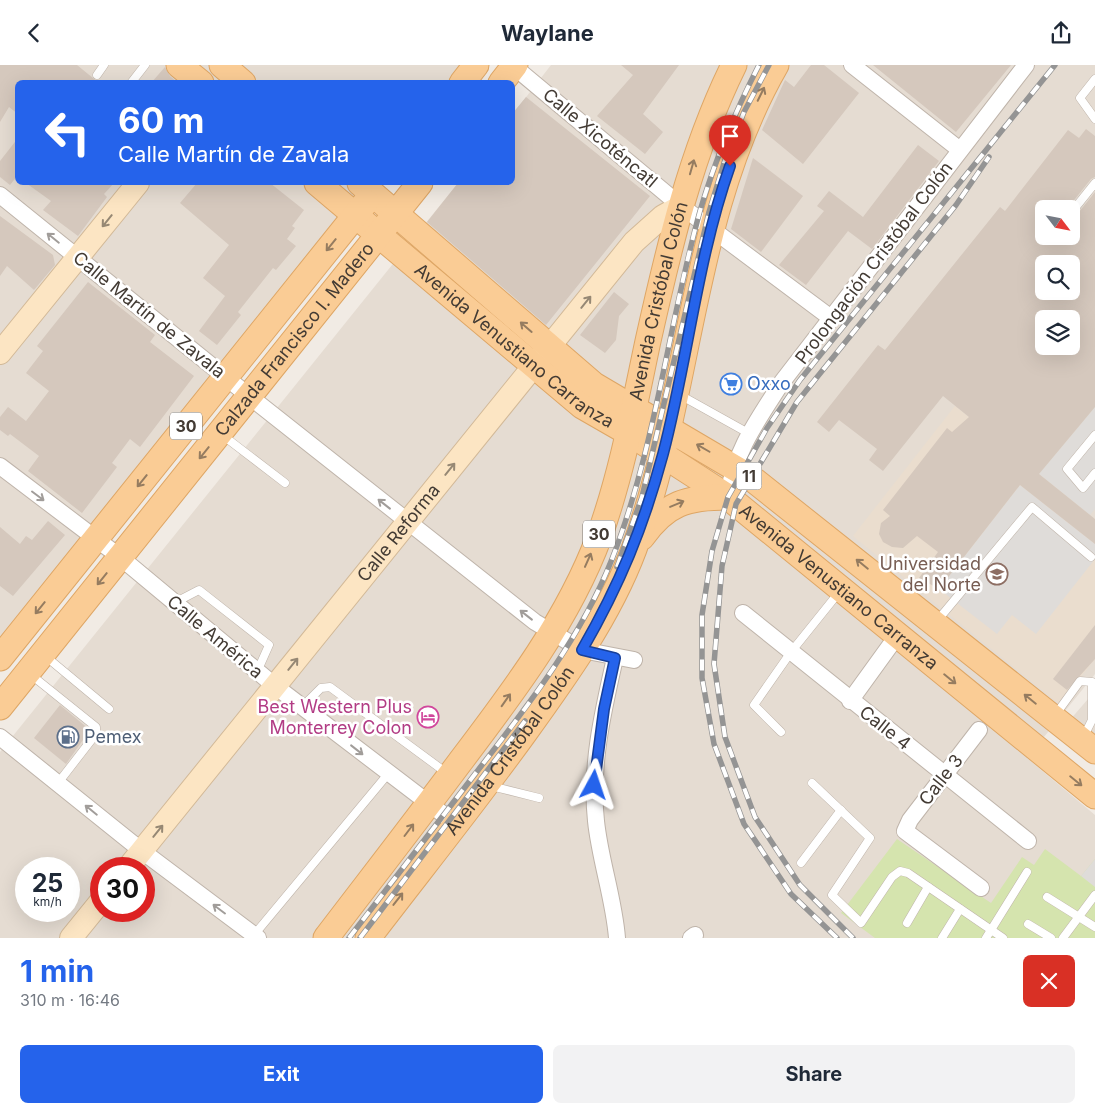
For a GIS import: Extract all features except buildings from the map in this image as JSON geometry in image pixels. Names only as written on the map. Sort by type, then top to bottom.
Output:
[{"type":"main road","points":[[179,65],[197,80]]},
{"type":"main road","points":[[464,80],[476,65]]},
{"type":"main road","name":"Avenida Cristóbal Colón","points":[[326,938],[522,678],[551,633],[579,582],[598,537],[629,433],[693,161],[710,115],[734,65]]},
{"type":"main road","name":"Avenida Cristóbal Colón","points":[[368,938],[486,785],[582,650],[603,613],[633,552],[663,455],[712,229],[724,184],[750,115],[776,65]]},
{"type":"main road","name":"Avenida Venustiano Carranza","points":[[319,185],[379,235],[542,356],[733,466],[790,507],[1088,746]]},
{"type":"main road","name":"Calzada Francisco I. Madero","points":[[0,707],[418,185]]},
{"type":"main road","name":"Avenida Venustiano Carranza","points":[[371,186],[396,214],[542,356],[582,406],[629,433],[728,497],[1095,796]]},
{"type":"main road","name":"Calzada Francisco I. Madero","points":[[0,657],[355,215],[371,186]]},
{"type":"main road","points":[[633,552],[652,523],[672,506],[700,498],[728,497]]},
{"type":"street","points":[[852,65],[960,151]]},
{"type":"street","name":"Prolongación Cristóbal Colón","points":[[728,497],[733,466],[750,433],[782,382],[1026,65]]},
{"type":"street","name":"Calle Xicoténcatl","points":[[510,70],[681,206],[831,318]]},
{"type":"street","points":[[0,353],[136,185]]},
{"type":"street","name":"Calle Martín de Zavala","points":[[0,195],[249,396],[551,633],[582,650],[615,658],[634,660]]},
{"type":"street","name":"Calle Reforma","points":[[137,857],[634,242],[663,216],[681,206]]},
{"type":"street","name":"Calle América","points":[[0,466],[120,557],[257,672],[388,774],[456,824]]},
{"type":"street","name":"Calle 4","points":[[743,613],[850,701],[1028,841]]},
{"type":"street","points":[[850,701],[897,636]]},
{"type":"street","points":[[615,658],[604,709],[594,785],[600,850],[619,936]]},
{"type":"street","name":"Calle 3","points":[[979,730],[910,820],[905,831],[981,888]]},
{"type":"street","points":[[0,737],[142,851],[256,937]]},
{"type":"street","points":[[71,938],[90,915]]},
{"type":"lane","points":[[98,75],[104,65]]},
{"type":"lane","points":[[133,80],[145,65]]},
{"type":"lane","points":[[1095,79],[1080,98],[1095,119]]},
{"type":"lane","points":[[1080,202],[1095,183]]},
{"type":"lane","points":[[676,393],[750,433]]},
{"type":"lane","points":[[220,433],[285,483]]},
{"type":"lane","points":[[1095,435],[1067,469],[1083,488],[1095,473]]},
{"type":"lane","points":[[935,623],[1032,507],[1091,557]]},
{"type":"lane","points":[[781,732],[754,705],[791,652],[841,589]]},
{"type":"lane","points":[[174,603],[198,590],[269,645],[257,672]]},
{"type":"lane","points":[[35,663],[109,709]]},
{"type":"lane","points":[[35,663],[96,727],[96,734],[58,783]]},
{"type":"lane","points":[[1053,718],[1080,681],[1092,682],[1092,720],[1088,746]]},
{"type":"lane","points":[[302,707],[321,687],[330,687],[450,775]]},
{"type":"lane","points":[[256,937],[388,774]]},
{"type":"lane","points":[[812,783],[870,838],[832,895],[861,923],[896,873],[904,871],[1003,938]]},
{"type":"lane","points":[[486,785],[539,798]]},
{"type":"lane","points":[[801,863],[840,810]]},
{"type":"lane","points":[[986,938],[1027,872]]},
{"type":"lane","points":[[907,923],[928,887]]},
{"type":"lane","points":[[1063,938],[1095,895]]},
{"type":"lane","points":[[1047,897],[1095,927]]},
{"type":"lane","points":[[942,938],[960,909]]},
{"type":"lane","points":[[1028,924],[1051,938]]},
{"type":"shaded area","points":[[0,65],[476,65],[464,80],[15,80],[15,185],[379,185],[0,655]]},
{"type":"shaded area","points":[[551,65],[1095,65],[1095,674],[1027,758],[1095,815],[1095,938],[0,938],[0,752],[456,185],[515,185],[515,111]]},
{"type":"shaded area","name":"Universidad del Norte","points":[[955,406],[1095,519],[1095,659],[1059,704],[853,536]]},
{"type":"shaded area","points":[[1095,407],[1095,509],[1090,515],[1039,474]]},
{"type":"shaded area","points":[[1020,485],[1095,544],[1095,559],[1036,634],[1012,615],[997,634],[939,589]]},
{"type":"shaded area","points":[[1095,691],[1095,742],[1069,721]]},
{"type":"shaded area","points":[[1095,859],[1095,887],[1081,876]]},
{"type":"green space","points":[[897,839],[991,903],[1022,857],[1034,865],[1045,849],[1081,876],[1095,859],[1095,938],[875,938],[841,913]]},
{"type":"railway","points":[[349,938],[533,697],[569,644],[599,588],[612,559],[640,473],[700,211],[726,137],[759,65]]},
{"type":"railway","points":[[617,567],[642,497],[709,212],[724,163],[744,112],[769,65]]},
{"type":"railway","points":[[837,938],[791,894],[744,824],[714,744],[702,678],[702,615],[712,551],[728,497],[767,428],[800,380],[1055,65]]},
{"type":"railway","points":[[853,938],[800,885],[755,817],[725,737],[714,664],[722,566],[736,504],[797,402],[956,205],[989,157]]},
{"type":"railway","points":[[360,938],[525,721]]},
{"type":"place","name":"Oxxo","points":[[731,384]]},
{"type":"place","name":"Universidad del Norte","points":[[997,574]]},
{"type":"place","name":"Best Western Plus Monterrey Colon","points":[[428,717]]},
{"type":"place","name":"Pemex","points":[[68,737]]},
{"type":"route","points":[[594,785],[597,751],[615,658],[582,650],[603,613],[633,552],[642,525],[663,455],[703,264],[730,166]]}]
